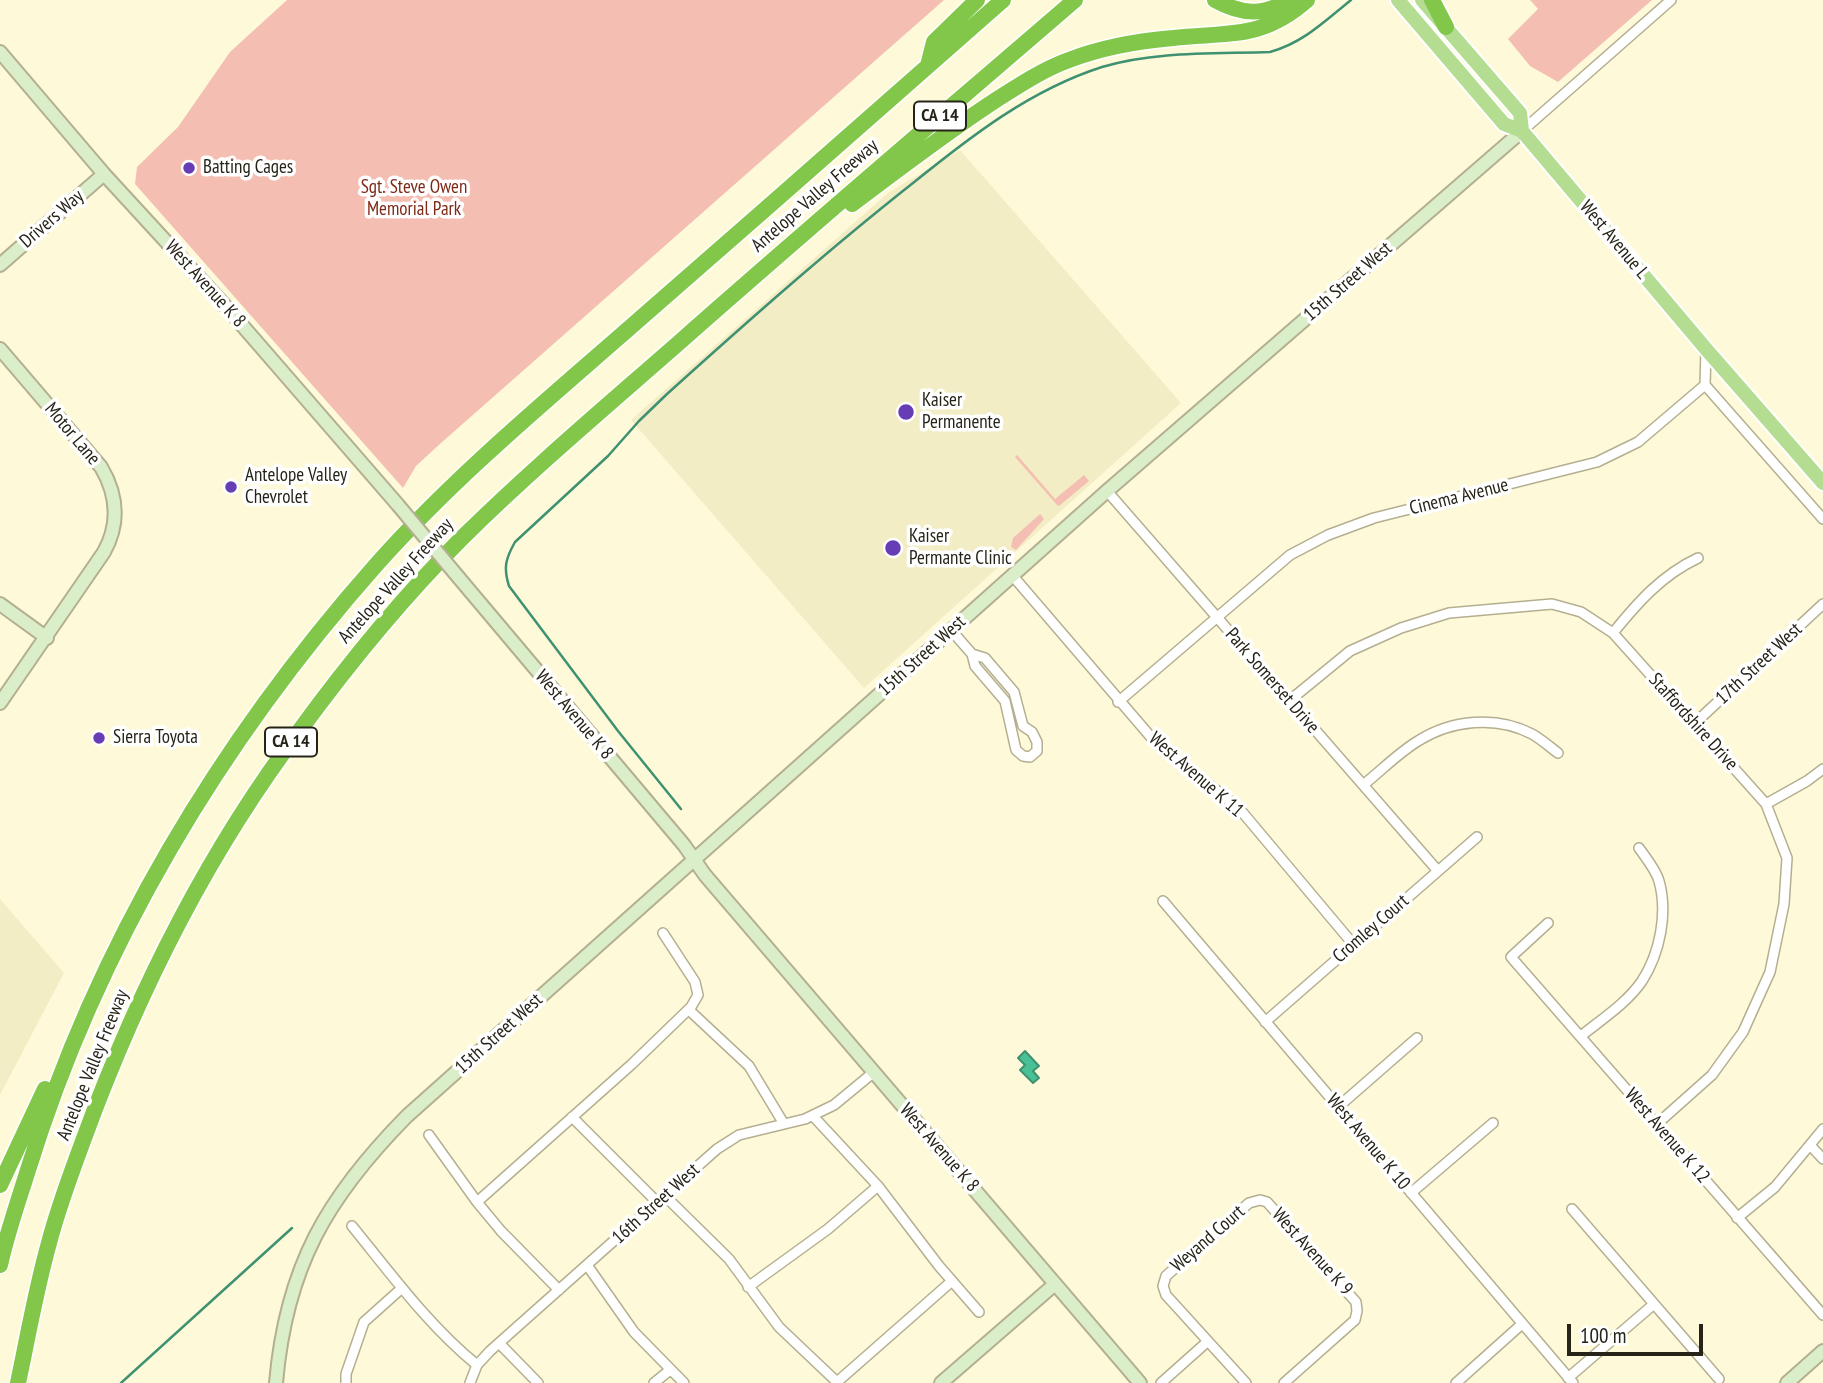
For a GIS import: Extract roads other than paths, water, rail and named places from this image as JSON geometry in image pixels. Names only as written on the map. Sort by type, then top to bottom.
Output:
[{"type":"highway","points":[[928,66],[934,42],[977,0]]},
{"type":"highway","name":"Antelope Valley Freeway","points":[[0,1265],[43,1121],[67,1056],[127,928],[167,853],[216,774],[264,704],[310,644],[377,564],[478,461],[1003,0]]},
{"type":"highway","name":"Antelope Valley Freeway","points":[[20,1381],[49,1243],[98,1100],[130,1024],[202,881],[297,733],[353,660],[459,541],[521,482],[804,232],[1075,0]]},
{"type":"highway","points":[[1215,0],[1244,12],[1263,12],[1277,8],[1288,0]]},
{"type":"highway","points":[[804,232],[841,212],[973,115],[1029,79],[1067,61],[1111,46],[1253,31],[1276,23],[1307,0]]},
{"type":"highway","points":[[1432,0],[1446,27]]},
{"type":"highway","points":[[0,1185],[51,1076],[67,1056]]},
{"type":"main road","name":"West Avenue L","points":[[1398,0],[1504,124],[1522,131],[1823,483]]},
{"type":"main road","name":"West Avenue L","points":[[1422,0],[1520,113],[1522,131]]},
{"type":"street","name":"15th Street West","points":[[276,1383],[279,1347],[297,1279],[314,1236],[344,1187],[407,1116],[1107,491],[1671,0]]},
{"type":"street","name":"West Avenue K 8","points":[[0,52],[104,174],[228,309],[398,506],[684,845],[705,875],[1140,1383]]},
{"type":"street","name":"Drivers Way","points":[[0,265],[104,174]]},
{"type":"street","name":"Motor Lane","points":[[0,349],[101,467],[115,500],[115,522],[109,542],[47,638],[0,703]]},
{"type":"street","points":[[1706,349],[1705,385],[1823,519]]},
{"type":"street","name":"Cinema Avenue","points":[[1118,702],[1290,555],[1328,535],[1374,518],[1597,462],[1638,442],[1705,385]]},
{"type":"street","name":"Park Somerset Drive","points":[[1107,491],[1438,871]]},
{"type":"street","points":[[1613,633],[1645,594],[1677,567],[1698,558]]},
{"type":"street","name":"West Avenue K 11","points":[[1012,575],[1118,702],[1156,743],[1223,794],[1243,814],[1353,944]]},
{"type":"street","points":[[0,604],[47,638]]},
{"type":"street","name":"Staffordshire Drive","points":[[1289,701],[1350,651],[1401,628],[1449,613],[1552,604],[1581,612],[1613,633],[1766,804],[1787,858],[1784,904],[1770,972],[1743,1032],[1712,1075],[1657,1124]]},
{"type":"street","name":"17th Street West","points":[[1694,724],[1823,604]]},
{"type":"street","points":[[951,630],[972,654],[975,666],[1005,701],[1016,750],[1023,756],[1034,754],[1037,743],[1032,732],[1023,726],[1014,692],[985,658],[972,654]]},
{"type":"street","points":[[1363,785],[1415,742],[1433,732],[1459,724],[1483,722],[1511,725],[1534,734],[1558,754]]},
{"type":"street","points":[[1011,732],[1023,726]]},
{"type":"street","points":[[1766,804],[1823,769]]},
{"type":"street","name":"Cromley Court","points":[[1265,1022],[1477,837]]},
{"type":"street","points":[[1581,1036],[1621,1004],[1642,981],[1660,934],[1664,909],[1658,878],[1639,848]]},
{"type":"street","name":"West Avenue K 10","points":[[1163,901],[1571,1380]]},
{"type":"street","name":"West Avenue K 12","points":[[1548,923],[1511,957],[1823,1315]]},
{"type":"street","points":[[477,1202],[689,1010],[698,995],[695,982],[663,933]]},
{"type":"street","points":[[689,1010],[748,1066],[784,1124]]},
{"type":"street","points":[[1338,1107],[1417,1038]]},
{"type":"street","name":"16th Street West","points":[[470,1383],[477,1365],[499,1343],[717,1149],[739,1135],[813,1115],[834,1105],[874,1072]]},
{"type":"street","points":[[813,1115],[878,1186],[919,1242],[979,1312]]},
{"type":"street","points":[[572,1117],[729,1259],[779,1327],[836,1383],[952,1281]]},
{"type":"street","points":[[1411,1193],[1493,1123]]},
{"type":"street","points":[[1737,1218],[1775,1187],[1823,1129]]},
{"type":"street","points":[[429,1135],[501,1231],[559,1290]]},
{"type":"street","points":[[1810,1145],[1823,1159]]},
{"type":"street","points":[[748,1287],[828,1229],[878,1186]]},
{"type":"street","name":"Weyand Court","points":[[1207,1342],[1166,1295],[1163,1286],[1166,1276],[1248,1203],[1260,1200]]},
{"type":"street","name":"West Avenue K 9","points":[[1260,1200],[1267,1202],[1356,1301],[1355,1320],[1284,1383]]},
{"type":"street","points":[[1572,1209],[1719,1379]]},
{"type":"street","points":[[352,1226],[454,1346],[477,1365]]},
{"type":"street","points":[[587,1265],[634,1332],[684,1383]]},
{"type":"street","points":[[941,1383],[1055,1284]]},
{"type":"street","points":[[346,1383],[346,1374],[364,1322],[402,1288]]},
{"type":"street","points":[[1571,1380],[1654,1304]]},
{"type":"street","points":[[1456,1383],[1522,1324]]},
{"type":"street","points":[[1161,1383],[1207,1342],[1246,1383]]},
{"type":"street","points":[[499,1343],[538,1383]]},
{"type":"street","points":[[1793,1381],[1823,1351]]},
{"type":"street","points":[[654,1383],[670,1370]]},
{"type":"waterway","points":[[681,809],[618,731],[509,586],[506,563],[515,542],[608,456],[667,394],[758,313],[881,208],[1002,116],[1050,88],[1122,62],[1185,54],[1270,52],[1313,31],[1351,0]]},
{"type":"waterway","points":[[121,1383],[292,1228]]},
{"type":"place","name":"Batting Cages","points":[[189,168]]},
{"type":"place","name":"Kaiser Permanente","points":[[906,412]]},
{"type":"place","name":"Antelope Valley Chevrolet","points":[[231,487]]},
{"type":"place","name":"Kaiser Permante Clinic","points":[[893,548]]},
{"type":"place","name":"Sierra Toyota","points":[[99,738]]},
{"type":"park label","name":"Sgt. Steve Owen Memorial Park","points":[[414,199]]}]
